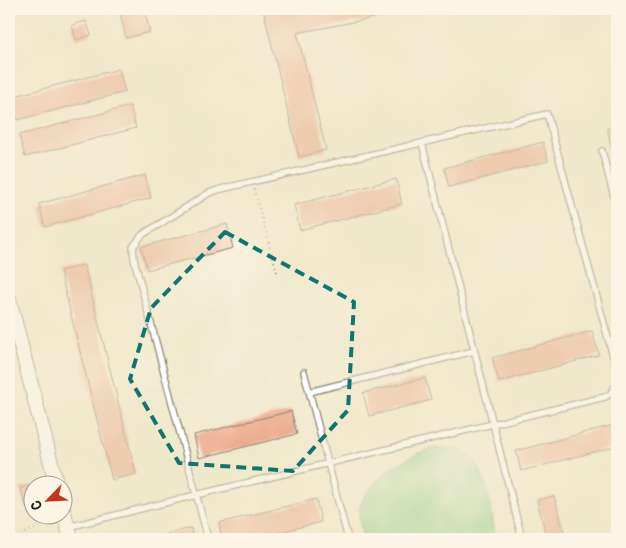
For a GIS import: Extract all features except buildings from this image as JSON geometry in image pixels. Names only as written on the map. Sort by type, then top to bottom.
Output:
[{"type":"street","points":[[9,300],[54,476]]},
{"type":"lane","points":[[208,539],[134,259],[133,246],[142,235],[209,193],[548,114],[617,371]]},
{"type":"lane","points":[[422,143],[522,539]]},
{"type":"lane","points":[[602,151],[617,208]]},
{"type":"lane","points":[[309,392],[474,351]]},
{"type":"lane","points":[[304,372],[348,539]]},
{"type":"lane","points":[[72,522],[196,495],[605,397],[610,394],[617,384]]},
{"type":"path","points":[[252,182],[278,276]]},
{"type":"path","points":[[17,539],[28,531],[52,526]]},
{"type":"highlighted area","points":[[225,232],[354,302],[348,410],[293,471],[179,463],[130,379],[151,308]]},
{"type":"green space","points":[[435,448],[459,450],[469,455],[476,464],[487,488],[496,539],[363,539],[359,513],[363,500],[369,490],[385,474],[400,463],[416,454]]}]
